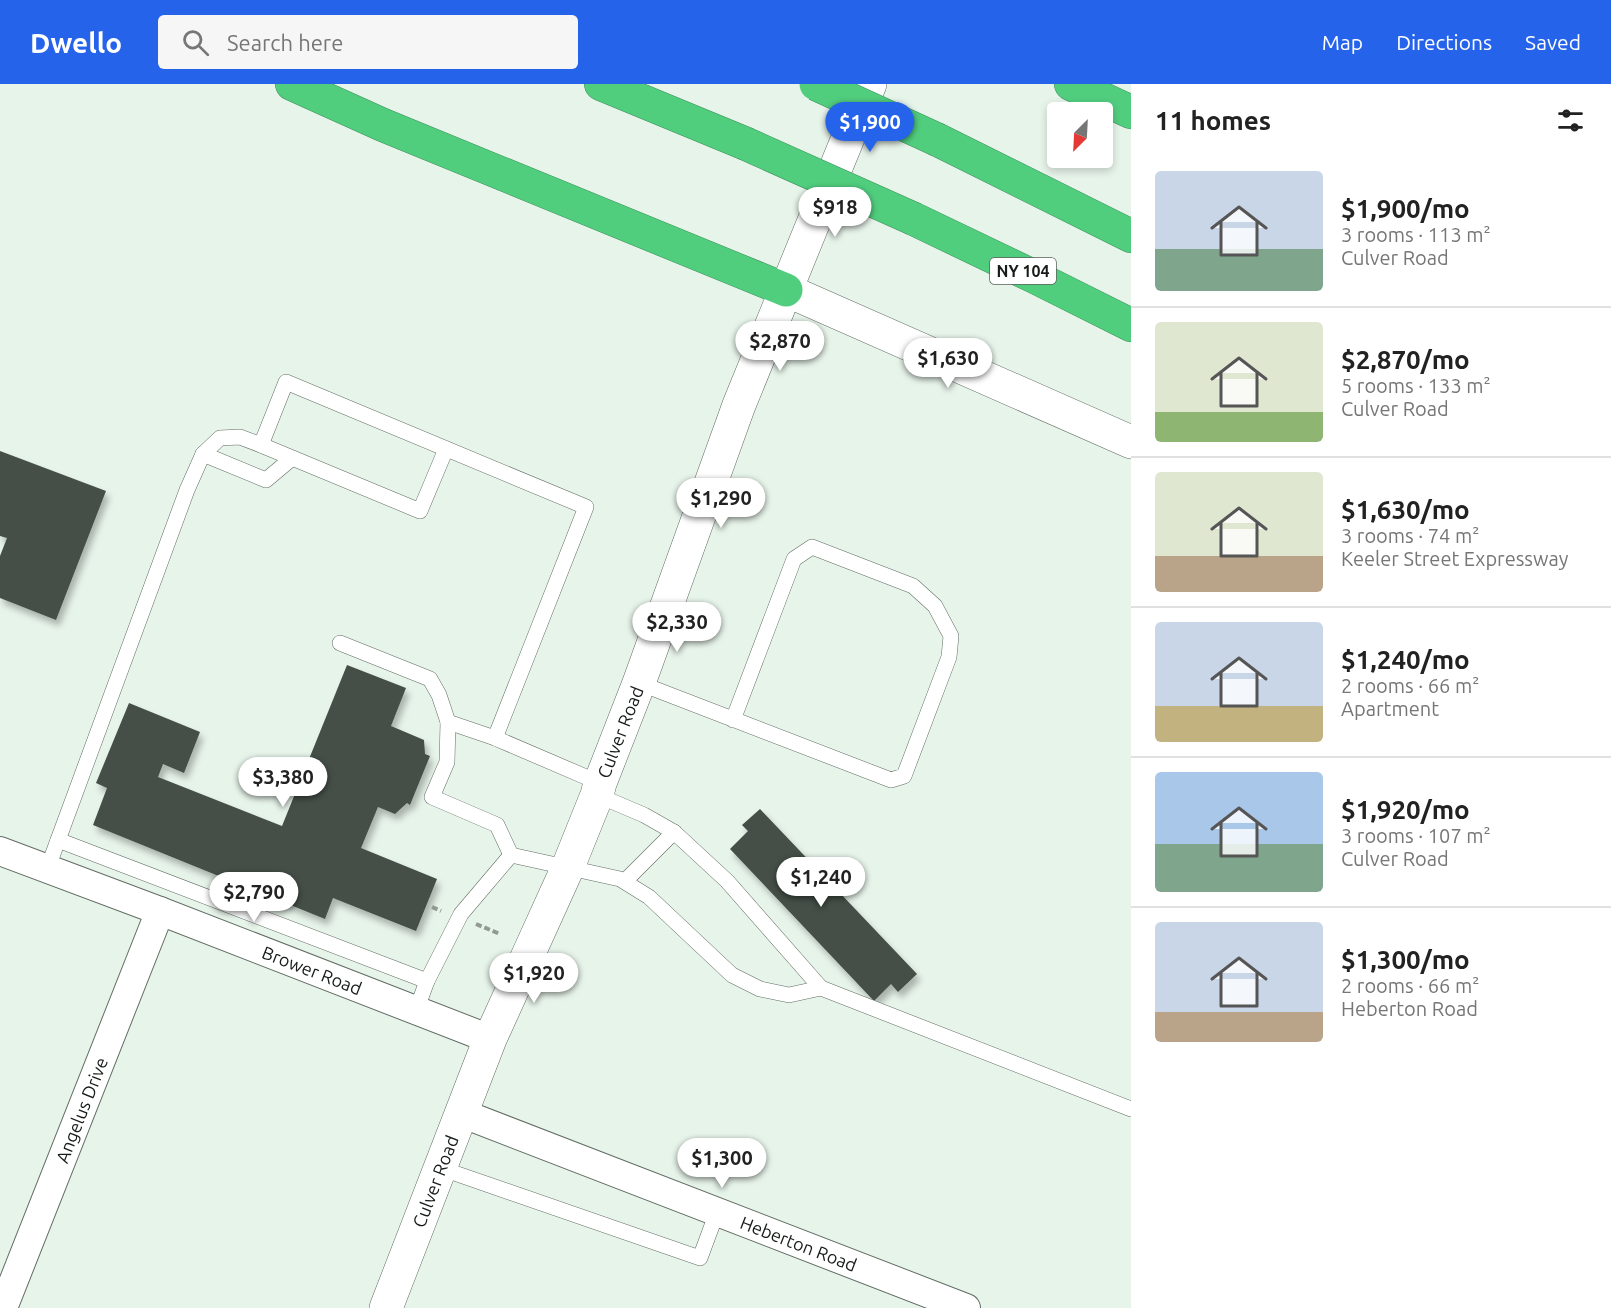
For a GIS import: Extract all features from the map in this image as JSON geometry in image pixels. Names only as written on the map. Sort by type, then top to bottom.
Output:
[{"type":"highway","points":[[292,84],[383,125],[786,290]]},
{"type":"highway","name":"NY 104","points":[[601,84],[744,143],[914,219],[1131,325]]},
{"type":"highway","points":[[816,84],[938,140],[1131,236]]},
{"type":"highway","points":[[1071,84],[1131,112]]},
{"type":"main road","name":"Culver Road","points":[[386,1308],[490,1040],[568,867],[599,789],[728,436],[870,84]]},
{"type":"main road","points":[[786,290],[1131,442]]},
{"type":"street","name":"Brower Road","points":[[0,851],[490,1040]]},
{"type":"street","name":"Angelus Drive","points":[[3,1308],[160,911]]},
{"type":"street","name":"Heberton Road","points":[[461,1113],[966,1308]]},
{"type":"lane","points":[[261,445],[286,382],[586,507],[495,738]]},
{"type":"lane","points":[[47,870],[202,454],[220,438],[240,437],[420,511],[446,449]]},
{"type":"lane","points":[[202,454],[266,480],[291,459]]},
{"type":"lane","points":[[639,683],[733,720],[891,780],[904,777],[949,657],[951,636],[935,606],[913,586],[812,547],[794,559],[733,720]]},
{"type":"lane","points":[[340,643],[430,679],[439,695],[448,722],[447,762],[432,797],[496,825],[511,855]]},
{"type":"lane","points":[[448,722],[495,738],[599,789],[674,832],[727,881],[821,988],[1131,1109]]},
{"type":"lane","points":[[625,881],[674,832]]},
{"type":"lane","points":[[57,840],[427,981]]},
{"type":"lane","points":[[511,855],[625,881],[650,897],[732,975],[760,990],[789,996],[821,988]]},
{"type":"lane","points":[[416,1011],[427,981],[461,914],[511,855]]},
{"type":"lane","points":[[440,1168],[699,1258],[717,1212]]},
{"type":"building","points":[[0,451],[106,491],[56,620],[0,598],[0,556],[7,538],[0,536]]},
{"type":"building","points":[[347,665],[406,688],[391,726],[424,740],[425,754],[430,756],[410,805],[407,803],[395,814],[378,807],[361,848],[437,879],[416,931],[333,898],[325,919],[93,825],[107,788],[96,783],[129,703],[200,732],[184,773],[163,764],[158,777],[282,826]]},
{"type":"building","points":[[760,809],[917,974],[898,992],[891,984],[874,1001],[730,849],[748,831],[742,825]]}]
